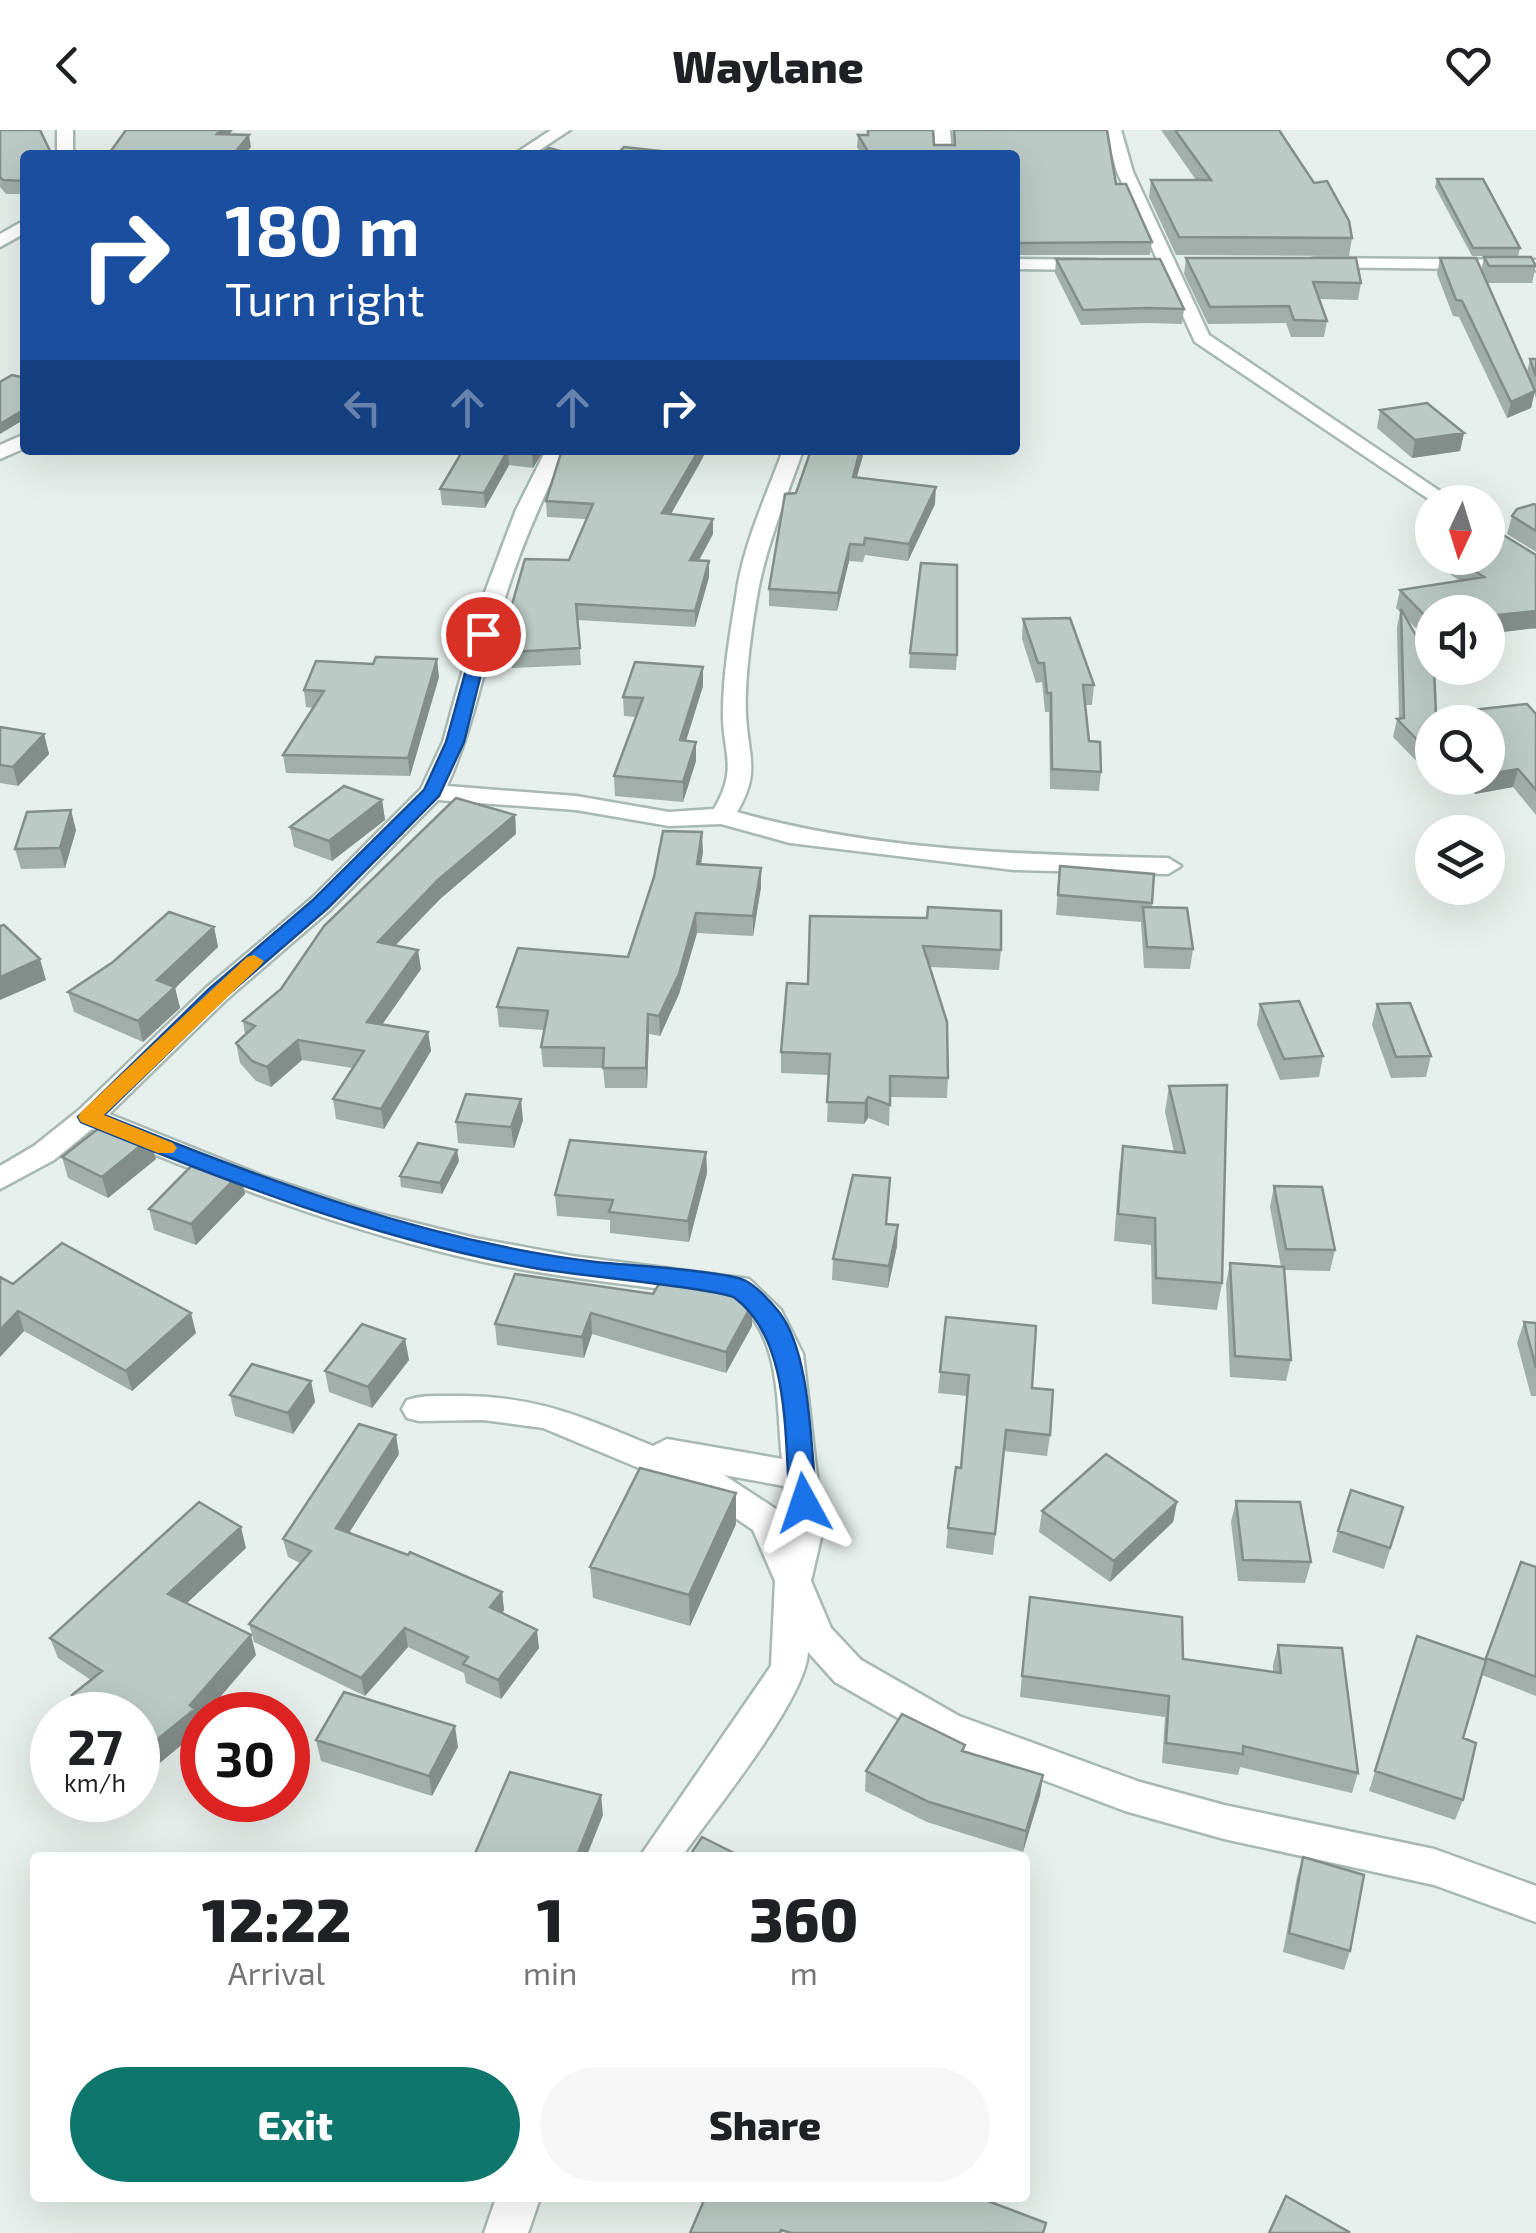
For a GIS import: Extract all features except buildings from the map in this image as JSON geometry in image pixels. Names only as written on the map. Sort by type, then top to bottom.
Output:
[{"type":"street","points":[[528,150],[562,130]]},
{"type":"street","points":[[1113,130],[1125,172],[1193,326],[1215,350],[1420,485]]},
{"type":"street","points":[[1020,264],[1110,266]]},
{"type":"street","points":[[1300,264],[1536,265]]},
{"type":"street","points":[[0,1179],[44,1153],[89,1117],[217,993],[320,904],[432,792],[455,742],[493,600],[526,510],[554,455]]},
{"type":"street","points":[[722,816],[734,796],[742,758],[734,715],[747,592],[757,551],[791,455]]},
{"type":"street","points":[[432,792],[576,803],[669,819],[722,816],[790,835],[1014,862],[1168,866]]},
{"type":"street","points":[[89,1117],[252,1183],[365,1221],[475,1249],[572,1267],[738,1287],[770,1318],[787,1354],[806,1529],[792,1581],[789,1666],[774,1696],[662,1852]]},
{"type":"street","points":[[419,1408],[482,1408],[547,1416],[711,1484],[768,1521],[817,1636],[848,1671],[946,1727],[1139,1798],[1224,1822],[1434,1868],[1536,1904]]},
{"type":"street","points":[[604,1440],[801,1476]]},
{"type":"street","points":[[506,2233],[517,2202]]},
{"type":"slow traffic","points":[[165,1148],[89,1117],[254,961]]},
{"type":"route","points":[[483,634],[455,742],[432,792],[320,904],[217,993],[89,1117],[252,1183],[365,1221],[475,1249],[572,1267],[679,1283],[738,1287],[770,1318],[787,1354],[804,1503]]}]
